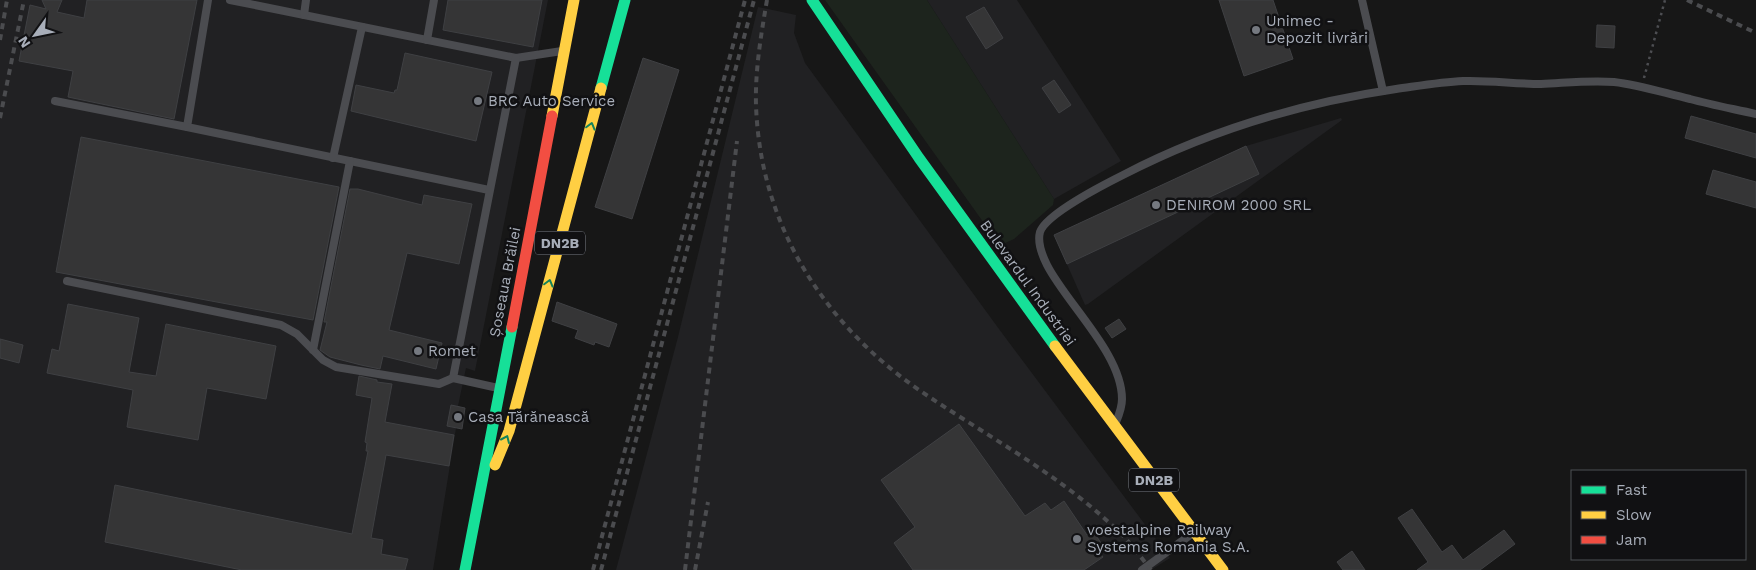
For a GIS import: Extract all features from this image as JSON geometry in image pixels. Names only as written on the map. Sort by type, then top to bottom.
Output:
[{"type":"main road","name":"Șoseaua Brăilei","points":[[465,570],[574,0]]},
{"type":"main road","name":"DN2B","points":[[483,482],[494,466],[509,432],[625,0]]},
{"type":"main road","name":"Bulevardul Industriei","points":[[814,4],[919,158],[1114,426],[1223,570]]},
{"type":"lane","points":[[187,127],[208,0]]},
{"type":"lane","points":[[230,0],[516,58],[565,51]]},
{"type":"lane","points":[[304,15],[306,0]]},
{"type":"lane","points":[[427,40],[434,0]]},
{"type":"lane","points":[[1362,0],[1383,91]]},
{"type":"lane","points":[[333,158],[362,27]]},
{"type":"lane","points":[[453,378],[516,58]]},
{"type":"lane","points":[[1114,426],[1123,401],[1113,365],[1098,339],[1050,272],[1039,245],[1039,235],[1042,228],[1089,192],[1145,164],[1192,142],[1293,110],[1361,94],[1438,83],[1463,81],[1540,84],[1591,81],[1641,86],[1756,114]]},
{"type":"lane","points":[[55,101],[489,190]]},
{"type":"lane","points":[[312,350],[350,161]]},
{"type":"lane","points":[[67,281],[281,325],[297,334],[323,360],[336,367],[438,384],[453,378],[500,388]]},
{"type":"lane","points":[[1142,570],[1194,532]]},
{"type":"path","points":[[1641,86],[1665,0]]},
{"type":"shaded area","points":[[0,0],[548,0],[475,371],[466,368],[458,406],[465,408],[462,429],[456,428],[433,570],[0,570]]},
{"type":"shaded area","points":[[825,0],[927,0],[1054,199],[1053,205],[1014,239],[1003,244],[996,240]]},
{"type":"shaded area","points":[[927,0],[1017,0],[1121,161],[1054,199]]},
{"type":"shaded area","points":[[758,7],[796,15],[794,33],[805,63],[999,329],[1170,558],[1151,570],[616,570],[678,337]]},
{"type":"shaded area","points":[[1341,118],[1342,120],[1085,305],[1054,235],[1246,146]]},
{"type":"building","points":[[42,0],[62,0],[57,12],[84,18],[87,0],[197,0],[174,119],[68,97],[73,71],[19,61],[30,5],[46,9]]},
{"type":"building","points":[[448,0],[542,0],[533,47],[443,30]]},
{"type":"building","name":"Unimec - Depozit livrări","points":[[1219,0],[1273,0],[1293,59],[1244,76]]},
{"type":"building","points":[[984,7],[1003,38],[986,49],[966,17]]},
{"type":"building","points":[[1597,25],[1615,26],[1614,48],[1596,47]]},
{"type":"building","points":[[405,53],[492,72],[476,141],[351,111],[356,85],[394,93],[397,90]]},
{"type":"building","points":[[643,58],[679,70],[632,219],[595,207]]},
{"type":"building","points":[[1054,80],[1071,105],[1059,113],[1042,88]]},
{"type":"building","points":[[1691,116],[1756,134],[1756,158],[1685,138]]},
{"type":"building","points":[[81,137],[339,187],[313,320],[56,272]]},
{"type":"building","name":"DENIROM 2000 SRL","points":[[1246,146],[1259,174],[1067,264],[1054,235]]},
{"type":"building","points":[[1713,170],[1756,182],[1756,208],[1706,194]]},
{"type":"building","points":[[350,189],[358,189],[422,205],[424,195],[472,204],[459,264],[407,253],[389,330],[442,343],[436,369],[383,356],[380,369],[330,357],[320,350],[327,322],[324,322]]},
{"type":"building","points":[[557,302],[617,324],[609,347],[595,342],[594,345],[575,338],[578,330],[552,321]]},
{"type":"building","points":[[68,304],[139,318],[129,372],[156,376],[166,324],[276,346],[266,399],[207,388],[198,440],[127,427],[133,390],[47,373],[52,349],[59,351]]},
{"type":"building","points":[[1119,319],[1126,329],[1112,338],[1105,328]]},
{"type":"building","points":[[0,339],[23,345],[19,363],[0,358]]},
{"type":"building","points":[[359,376],[377,380],[377,382],[392,384],[385,422],[454,435],[449,466],[386,455],[371,538],[383,540],[381,554],[408,559],[405,570],[242,570],[105,542],[115,485],[352,534],[368,451],[366,451],[367,443],[365,442],[372,398],[356,395]]},
{"type":"building","points":[[451,405],[465,408],[462,429],[447,426]]},
{"type":"building","points":[[959,424],[1025,516],[1045,503],[1051,510],[1064,501],[1087,535],[1093,531],[1101,543],[1095,547],[1103,557],[1084,570],[913,570],[894,543],[915,527],[881,480]]},
{"type":"building","points":[[1412,509],[1442,552],[1452,545],[1463,560],[1504,530],[1515,544],[1480,570],[1417,570],[1428,562],[1398,518]]},
{"type":"building","points":[[1352,551],[1365,570],[1343,570],[1337,562]]},
{"type":"railway","points":[[0,40],[7,0]]},
{"type":"railway","points":[[0,118],[24,0]]},
{"type":"railway","points":[[593,570],[745,0]]},
{"type":"railway","points":[[601,570],[754,0]]},
{"type":"railway","points":[[767,0],[756,79],[760,149],[770,191],[784,230],[803,267],[826,302],[854,334],[885,363],[919,390],[1046,473],[1095,510],[1126,539],[1151,570]]},
{"type":"railway","points":[[1687,0],[1756,33]]},
{"type":"railway","points":[[685,570],[737,141]]},
{"type":"railway","points":[[695,570],[708,502]]},
{"type":"traffic: fast","points":[[601,88],[625,0]]},
{"type":"traffic: fast","points":[[812,0],[919,158],[1055,346]]},
{"type":"traffic: fast","points":[[465,570],[512,327]]},
{"type":"traffic: slow","points":[[552,116],[574,0]]},
{"type":"traffic: slow","points":[[495,465],[509,431],[601,88]]},
{"type":"traffic: slow","points":[[1055,346],[1223,570]]},
{"type":"traffic: jam","points":[[512,327],[552,116]]},
{"type":"place","name":"Unimec - Depozit livrări","points":[[1256,30]]},
{"type":"place","name":"BRC Auto Service","points":[[478,101]]},
{"type":"place","name":"DENIROM 2000 SRL","points":[[1156,205]]},
{"type":"place","name":"Romet","points":[[418,351]]},
{"type":"place","name":"Casa Tărănească","points":[[458,417]]},
{"type":"place","name":"voestalpine Railway Systems Romania S.A.","points":[[1077,539]]}]
